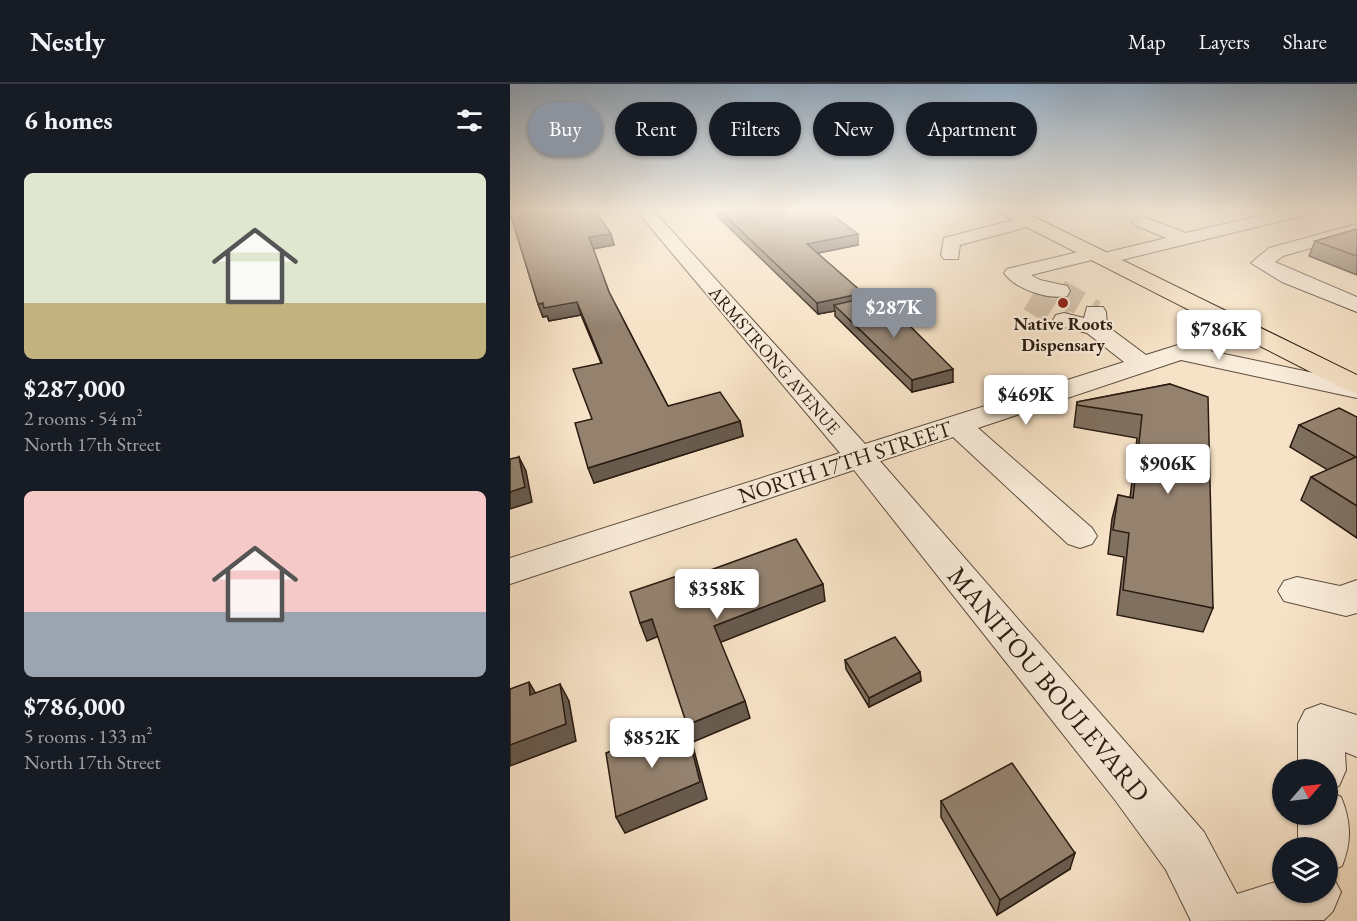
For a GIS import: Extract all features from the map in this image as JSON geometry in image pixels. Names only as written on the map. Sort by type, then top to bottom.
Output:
[{"type":"main road","points":[[1084,248],[1248,330],[1357,388]]},
{"type":"street","name":"ARMSTRONG AVENUE","points":[[677,248],[860,457]]},
{"type":"street","points":[[951,248],[951,255]]},
{"type":"street","points":[[1059,291],[1031,292],[1014,273],[1139,248]]},
{"type":"street","points":[[1289,248],[1265,257],[1262,263],[1268,269],[1357,305]]},
{"type":"street","points":[[1064,320],[1095,320],[1142,364]]},
{"type":"street","name":"NORTH 17TH STREET","points":[[510,571],[1248,330]]},
{"type":"street","points":[[1178,352],[1357,388]]},
{"type":"street","points":[[957,425],[1080,536]]},
{"type":"street","name":"MANITOU BOULEVARD","points":[[860,457],[1185,851],[1221,921]]},
{"type":"street","points":[[1297,591],[1346,602],[1357,594]]},
{"type":"street","points":[[1322,759],[1321,724],[1357,736]]},
{"type":"street","points":[[1241,921],[1299,903]]},
{"type":"building","points":[[521,248],[593,248],[609,292],[668,406],[720,392],[740,421],[588,468],[575,423],[592,419],[573,369],[602,363],[577,302],[544,308],[543,303],[538,304]]},
{"type":"building","points":[[759,248],[812,248],[863,293],[817,303]]},
{"type":"building","points":[[1335,248],[1357,248],[1357,256]]},
{"type":"building","points":[[869,297],[904,326],[909,325],[953,369],[912,380],[834,305]]},
{"type":"building","points":[[1170,384],[1208,397],[1213,608],[1123,590],[1129,533],[1113,530],[1118,495],[1133,498],[1142,415],[1077,405],[1077,402]]},
{"type":"building","points":[[1339,408],[1357,417],[1357,506],[1311,477],[1356,457],[1299,425]]},
{"type":"building","points":[[519,457],[525,487],[510,492],[510,459]]},
{"type":"building","points":[[796,539],[823,584],[714,626],[745,701],[687,725],[652,619],[640,623],[630,592],[692,571],[694,576]]},
{"type":"building","points":[[895,637],[920,672],[869,698],[845,660]]},
{"type":"building","points":[[529,682],[530,695],[560,684],[566,724],[510,745],[510,689]]},
{"type":"building","points":[[685,722],[700,782],[616,817],[606,753]]},
{"type":"building","points":[[1012,763],[1075,853],[1000,900],[941,801]]},
{"type":"tunnel","points":[[1059,291],[1095,312]]},
{"type":"tunnel","points":[[1030,299],[1064,320]]},
{"type":"place","name":"Native Roots Dispensary","points":[[1063,303]]}]
